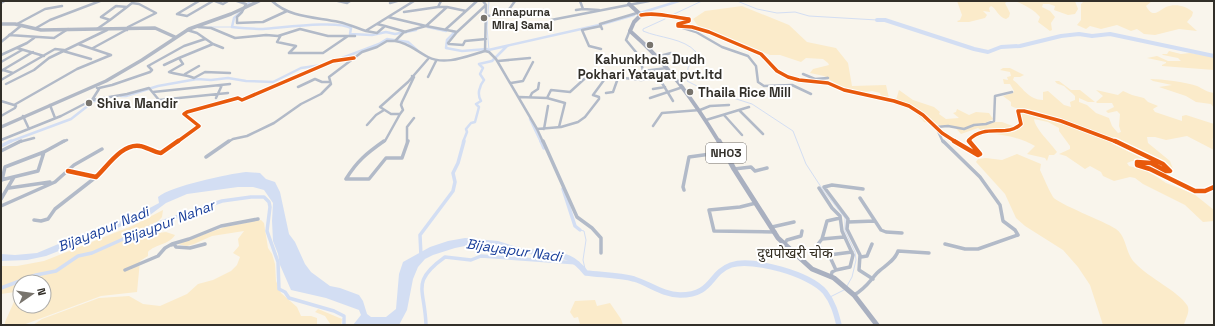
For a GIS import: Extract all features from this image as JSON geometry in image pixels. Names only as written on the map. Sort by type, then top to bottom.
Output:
[{"type":"main road","points":[[1,127],[23,116],[93,87],[134,65],[187,30],[243,10],[260,1]]},
{"type":"main road","points":[[625,1],[639,14],[630,30]]},
{"type":"main road","points":[[1,24],[17,24],[36,28],[96,30],[158,28],[175,37]]},
{"type":"main road","name":"NH03","points":[[630,30],[668,68],[700,110],[734,169],[775,232],[812,269],[832,277],[854,294],[878,325]]},
{"type":"street","points":[[36,28],[50,20],[100,1]]},
{"type":"street","points":[[199,1],[177,14],[187,16],[214,1],[222,4],[228,1]]},
{"type":"street","points":[[237,1],[246,4],[237,17],[237,23],[253,24],[273,19],[287,11]]},
{"type":"street","points":[[272,1],[275,5],[287,11],[377,33],[385,26]]},
{"type":"street","points":[[338,1],[347,3],[350,1]]},
{"type":"street","points":[[390,3],[397,1]]},
{"type":"street","points":[[366,30],[414,1]]},
{"type":"street","points":[[438,7],[441,1]]},
{"type":"street","points":[[446,29],[477,1]]},
{"type":"street","points":[[486,16],[505,15],[515,1]]},
{"type":"street","points":[[580,1],[583,9]]},
{"type":"street","points":[[551,20],[649,1]]},
{"type":"street","points":[[404,2],[407,5]]},
{"type":"street","points":[[93,48],[156,13],[138,4],[132,3],[96,30]]},
{"type":"street","points":[[486,3],[486,50]]},
{"type":"street","points":[[486,3],[448,40],[449,44],[463,45],[465,41],[486,39]]},
{"type":"street","points":[[17,24],[28,17],[52,7],[62,6]]},
{"type":"street","points":[[111,20],[101,17],[116,6],[127,7]]},
{"type":"street","points":[[404,12],[438,7],[447,7],[466,11]]},
{"type":"street","points":[[396,40],[405,33],[426,26],[447,7]]},
{"type":"street","points":[[576,10],[600,10]]},
{"type":"street","points":[[601,49],[589,46],[582,30],[601,27],[600,24],[639,14],[653,13],[668,18],[689,19],[689,21],[678,24],[678,26],[681,27],[680,28],[701,33],[728,49],[743,53],[753,60],[758,74],[758,82],[764,86],[792,85],[810,94]]},
{"type":"street","points":[[388,17],[456,32]]},
{"type":"street","points":[[377,24],[405,33]]},
{"type":"street","points":[[1,42],[22,25]]},
{"type":"street","points":[[194,27],[211,28],[230,34],[232,37],[281,35],[300,30],[324,35],[340,34],[355,36]]},
{"type":"street","points":[[681,27],[692,27],[709,32],[748,48],[767,58],[781,75],[807,81],[827,83],[846,91],[901,103],[914,109],[960,145],[980,155],[970,144],[969,140],[971,137],[979,132],[1016,129],[1020,124],[1018,115],[1020,110],[1037,113],[1106,137],[1163,164],[1170,171],[1166,171],[1151,163],[1137,162],[1136,164],[1153,170],[1185,187],[1199,192],[1214,187]]},
{"type":"street","points":[[9,35],[34,38],[56,37],[68,29]]},
{"type":"street","points":[[6,84],[34,70],[49,58],[63,50],[107,30]]},
{"type":"street","points":[[187,30],[197,33],[213,44],[223,48]]},
{"type":"street","points":[[630,30],[626,40],[640,57],[643,71],[641,80]]},
{"type":"street","points":[[281,35],[277,42],[296,46],[289,53],[323,52],[332,48],[348,36]]},
{"type":"street","points":[[1,55],[34,38]]},
{"type":"street","points":[[93,87],[110,87],[137,75],[151,71],[148,66],[184,46],[205,39]]},
{"type":"street","points":[[206,157],[233,139],[258,131],[301,104],[321,94],[331,84],[329,82],[329,78],[365,50],[377,47],[387,41],[396,40],[409,44],[428,59],[436,62],[443,62],[486,50]]},
{"type":"street","points":[[1,101],[14,105],[77,69],[111,55],[78,44]]},
{"type":"street","points":[[164,65],[213,44]]},
{"type":"street","points":[[17,48],[44,56]]},
{"type":"street","points":[[1,80],[55,49],[63,50],[91,60]]},
{"type":"street","points":[[1,62],[22,50]]},
{"type":"street","points":[[486,50],[496,59],[537,129],[577,217],[592,228],[601,238],[601,254]]},
{"type":"street","points":[[2,70],[33,52]]},
{"type":"street","points":[[656,57],[671,53]]},
{"type":"street","points":[[179,58],[184,63],[169,72],[179,75],[185,74],[199,66]]},
{"type":"street","points":[[34,220],[41,221],[48,219],[55,209],[96,177],[131,146],[140,145],[159,153],[164,152],[199,126],[184,114],[187,112],[227,100],[238,98],[242,100],[328,63],[354,58]]},
{"type":"street","points":[[496,59],[530,58]]},
{"type":"street","points":[[400,114],[391,114],[380,107],[428,59]]},
{"type":"street","points":[[428,77],[436,62]]},
{"type":"street","points":[[511,83],[522,82],[533,62]]},
{"type":"street","points":[[643,71],[668,68]]},
{"type":"street","points":[[2,70],[13,73]]},
{"type":"street","points":[[547,98],[552,90],[570,92],[592,71],[594,71],[618,78],[641,80],[659,78],[673,100]]},
{"type":"street","points":[[185,74],[194,78],[205,72],[230,73]]},
{"type":"street","points":[[803,74],[816,79],[828,79],[807,81]]},
{"type":"street","points":[[412,76],[414,77],[401,105],[403,110],[385,141],[366,152],[353,167],[346,179],[369,179],[386,158],[402,158],[408,141],[407,127],[414,118]]},
{"type":"street","points":[[537,129],[558,127],[579,122],[587,115],[599,97],[593,95],[607,76]]},
{"type":"street","points":[[606,93],[614,92],[618,78]]},
{"type":"street","points":[[298,87],[315,79],[322,82],[329,82]]},
{"type":"street","points":[[530,97],[532,93],[538,89],[539,83]]},
{"type":"street","points":[[1,140],[92,100],[152,90],[230,84]]},
{"type":"street","points":[[216,98],[222,85]]},
{"type":"street","points":[[653,89],[665,87]]},
{"type":"street","points":[[650,98],[683,87]]},
{"type":"street","points":[[92,100],[99,88]]},
{"type":"street","points":[[152,90],[158,100],[228,94]]},
{"type":"street","points":[[936,127],[948,126],[964,129],[974,125],[986,124],[994,121],[995,96],[1012,92]]},
{"type":"street","points":[[519,96],[564,101],[565,103],[558,127]]},
{"type":"street","points":[[1,116],[14,108],[16,106],[14,105]]},
{"type":"street","points":[[50,105],[54,118]]},
{"type":"street","points":[[653,126],[662,113],[700,110],[710,106],[729,105]]},
{"type":"street","points":[[544,129],[548,106]]},
{"type":"street","points":[[706,120],[749,107]]},
{"type":"street","points":[[367,125],[376,115],[384,110]]},
{"type":"street","points":[[739,110],[763,134]]},
{"type":"street","points":[[724,115],[742,135]]},
{"type":"street","points":[[23,116],[29,129]]},
{"type":"street","points":[[936,127],[944,144],[980,177],[1001,207],[1003,221],[1015,230],[1018,235],[977,249],[965,249],[945,244]]},
{"type":"street","points":[[1,151],[34,138]]},
{"type":"street","points":[[44,152],[38,171],[2,180],[5,167],[44,152],[67,140]]},
{"type":"street","points":[[1,206],[55,182],[74,166],[102,149]]},
{"type":"street","points":[[683,188],[689,157],[725,152]]},
{"type":"street","points":[[734,169],[751,167],[755,171],[767,168]]},
{"type":"street","points":[[68,171],[96,177]]},
{"type":"street","points":[[1,199],[9,188],[14,177]]},
{"type":"street","points":[[9,188],[55,182]]},
{"type":"street","points":[[863,189],[832,185],[824,187],[846,216],[848,222],[847,229],[861,257],[859,270],[873,278]]},
{"type":"street","points":[[819,188],[840,218],[844,236],[853,257],[850,267],[832,272],[832,277]]},
{"type":"street","points":[[860,198],[875,221],[884,231],[902,233]]},
{"type":"street","points":[[756,203],[740,207],[709,210],[714,231],[741,232],[759,230],[775,232]]},
{"type":"street","points":[[840,218],[827,221],[822,239],[818,244],[825,254],[829,255],[852,252]]},
{"type":"street","points":[[125,270],[158,256],[165,246],[173,242],[189,239],[220,226],[258,219]]},
{"type":"street","points":[[848,222],[875,221]]},
{"type":"street","points":[[772,227],[794,222]]},
{"type":"street","points":[[785,243],[787,240],[801,236],[802,231]]},
{"type":"street","points":[[822,239],[844,236]]},
{"type":"street","points":[[165,246],[174,244],[176,247],[187,248],[205,244]]},
{"type":"street","points":[[861,257],[867,256],[872,244]]},
{"type":"street","points":[[854,294],[861,291],[896,257],[898,251],[929,252]]},
{"type":"street","points":[[829,255],[836,270]]},
{"type":"shaded area","points":[[957,1],[1008,1],[1005,3],[1010,13],[1009,17],[1006,19],[1003,18],[991,6],[989,8],[990,12],[983,11],[987,15],[985,18],[969,22],[958,22],[957,21],[960,20],[962,15]]},
{"type":"shaded area","points":[[1015,1],[1075,1],[1078,9],[1075,14],[1068,15],[1054,10],[1055,6],[1043,4],[1042,7],[1050,11],[1055,17],[1051,23],[1052,30],[1050,31],[1038,22],[1040,17],[1035,12]]},
{"type":"shaded area","points":[[1084,1],[1152,1],[1146,6],[1153,13],[1156,13],[1169,6],[1180,6],[1193,12],[1192,16],[1187,22],[1197,31],[1179,29],[1155,35],[1144,34],[1137,29],[1131,31],[1117,25],[1101,29],[1090,26],[1086,29],[1077,25],[1081,20],[1081,4]]},
{"type":"shaded area","points":[[742,6],[789,25],[807,42],[836,48],[848,63],[852,86],[886,85],[889,98],[872,91],[860,93],[841,87],[824,76],[810,73],[813,69],[829,65],[823,59],[806,58],[801,62],[780,55],[770,55],[698,26],[693,19],[705,11]]},
{"type":"shaded area","points":[[1169,51],[1181,54],[1190,53],[1214,56],[1214,70],[1162,66],[1166,62],[1147,58],[1157,56],[1168,61],[1181,61],[1178,58],[1162,54],[1167,54]]},
{"type":"shaded area","points":[[1003,68],[1010,68],[1024,75],[1014,77],[1013,80],[1029,95],[1038,99],[1043,100],[1043,92],[1048,91],[1064,105],[1071,107],[1070,102],[1075,100],[1075,96],[1064,86],[1055,81],[1059,81],[1071,90],[1080,90],[1095,102],[1088,102],[1079,98],[1079,102],[1087,105],[1096,113],[1109,118],[1112,126],[1118,133],[1121,132],[1119,126],[1120,114],[1117,111],[1108,113],[1106,111],[1114,107],[1112,103],[1096,102],[1103,96],[1096,90],[1118,95],[1123,91],[1144,98],[1148,102],[1158,106],[1153,109],[1155,112],[1182,121],[1182,116],[1186,115],[1214,124],[1214,138],[1212,139],[1214,141],[1214,150],[1187,136],[1166,140],[1155,137],[1147,137],[1148,143],[1170,161],[1172,170],[1152,162],[1132,161],[1127,163],[1129,166],[1148,171],[1166,183],[1194,194],[1214,210],[1214,221],[1203,222],[1185,205],[1143,184],[1135,178],[1130,177],[1114,181],[1103,176],[1101,172],[1090,166],[1085,169],[1066,156],[1059,154],[1070,149],[1070,146],[1059,131],[1059,128],[1048,122],[1034,119],[1037,127],[1057,152],[1054,155],[1049,155],[1047,161],[1045,158],[1027,154],[1035,146],[1023,140],[986,133],[978,128],[961,134],[954,126],[943,126],[924,122],[911,107],[896,100],[899,90],[913,100],[934,107],[940,112],[939,114],[946,119],[959,118],[953,113],[956,112],[957,109],[969,115],[976,112],[989,113],[993,119],[987,122],[1002,122],[1018,128],[1020,113],[1023,111],[1045,117],[1038,111],[1020,109],[1011,106],[1011,102],[1003,96],[1013,93],[1014,91],[1010,84],[1004,84],[1003,79],[1008,80],[1007,77],[1011,76],[1010,72],[1000,70]]},
{"type":"shaded area","points":[[1150,79],[1186,83],[1214,93],[1214,108],[1211,104],[1196,102],[1186,96],[1159,87],[1172,85]]},
{"type":"shaded area","points":[[1017,154],[1041,164],[1040,170],[1053,197],[1120,232],[1129,255],[1135,263],[1177,295],[1187,305],[1188,312],[1184,325],[1103,325],[1090,285],[1078,267],[1063,250],[1025,226],[1016,218],[1005,194],[976,162],[978,159],[986,158],[1002,160]]},
{"type":"shaded area","points":[[163,210],[162,217],[152,228],[150,234],[166,232],[175,235],[169,241],[151,249],[148,252],[148,256],[140,261],[137,292],[101,296],[23,325],[5,325],[12,306],[12,314],[52,314],[52,274],[12,274],[12,292],[1,294],[1,266],[17,266],[44,261],[132,226]]},
{"type":"shaded area","points":[[261,220],[264,223],[268,248],[272,254],[275,264],[276,281],[281,293],[297,307],[301,316],[311,316],[317,318],[317,325],[33,325],[42,319],[99,298],[129,296],[143,304],[160,306],[187,294],[198,284],[213,280],[231,271],[237,265],[240,257],[233,253],[239,246],[238,239],[244,231],[212,236],[187,246],[177,244],[225,227]]},
{"type":"shaded area","points":[[595,300],[597,306],[610,303],[621,319],[623,325],[580,324],[578,317],[574,318],[570,312],[575,301]]},
{"type":"shaded area","points":[[318,309],[342,319],[341,325],[331,325],[325,316],[315,312]]},
{"type":"water","points":[[246,172],[260,173],[266,179],[275,182],[280,192],[289,234],[311,272],[330,286],[359,295],[363,301],[367,314],[371,317],[386,317],[396,309],[399,274],[403,262],[430,247],[448,241],[465,238],[498,241],[520,248],[548,251],[546,256],[477,248],[470,245],[433,255],[425,259],[418,267],[413,279],[407,310],[399,325],[353,325],[361,315],[359,310],[326,298],[291,290],[280,265],[273,241],[273,203],[264,190],[253,187],[238,187],[187,194],[166,203],[150,215],[46,256],[27,260],[1,261],[1,254],[15,255],[37,253],[87,232],[133,217],[159,203],[158,197],[175,189],[226,175]]},
{"type":"waterway","points":[[246,7],[250,1]]},
{"type":"waterway","points":[[489,1],[487,28],[489,50]]},
{"type":"waterway","points":[[640,13],[679,1]]},
{"type":"waterway","points":[[672,15],[702,1]]},
{"type":"waterway","points":[[737,1],[757,9],[777,13],[795,12],[809,16],[877,20]]},
{"type":"waterway","points":[[241,12],[234,18],[232,27],[263,29],[309,25],[334,25],[351,28],[350,34],[372,35],[386,32],[395,34],[416,30]]},
{"type":"waterway","points":[[603,24],[634,15]]},
{"type":"waterway","points":[[665,19],[643,29],[643,31],[678,41],[691,47],[696,52],[688,68],[687,81],[699,87],[752,104],[793,131],[806,164],[823,190],[845,218],[845,231],[855,252],[856,260],[852,277],[847,286]]},
{"type":"waterway","points":[[877,20],[885,20],[974,49],[988,52],[1001,47],[1020,46],[1061,36],[1079,34],[1092,36],[1110,34],[1214,56]]},
{"type":"waterway","points":[[484,51],[599,25]]},
{"type":"waterway","points":[[209,27],[232,27]]},
{"type":"waterway","points":[[428,27],[446,31]]},
{"type":"waterway","points":[[452,31],[455,32],[447,40],[446,48],[462,51],[487,49]]},
{"type":"waterway","points":[[342,58],[379,44],[387,39],[408,42],[417,50]]},
{"type":"waterway","points":[[463,142],[467,132],[466,129],[471,123],[475,122],[479,107],[476,104],[481,101],[479,90],[484,80],[480,74],[483,68],[479,64],[492,61],[507,46]]},
{"type":"waterway","points":[[121,96],[126,96],[158,86],[197,79],[211,80],[228,78],[246,81],[273,82],[301,68],[322,65],[333,60]]},
{"type":"waterway","points":[[9,142],[71,119],[94,101],[103,99]]},
{"type":"waterway","points":[[530,119],[541,142]]},
{"type":"waterway","points":[[421,256],[420,235],[453,191],[455,182],[453,173],[458,163],[464,141]]},
{"type":"waterway","points":[[541,141],[544,148]]},
{"type":"waterway","points":[[1,146],[9,142]]},
{"type":"waterway","points":[[563,189],[575,226],[580,230]]},
{"type":"waterway","name":"Bijaypur Nahar","points":[[1,288],[36,275],[56,271],[78,256],[92,253],[159,223],[222,201],[251,197],[264,197],[269,202],[270,207],[267,231],[278,262],[279,289],[285,292],[289,298],[334,311],[344,316],[344,325]]},
{"type":"waterway","points":[[580,230],[584,231],[586,240],[583,260],[586,273]]},
{"type":"waterway","name":"Bijayapur Nadi","points":[[540,253],[571,259],[576,262],[586,273],[634,279],[674,295],[691,294],[705,288],[718,273],[731,265],[741,263],[781,269],[818,285],[828,296],[839,325]]},
{"type":"waterway","name":"Bijaypur Nahar","points":[[426,325],[422,294],[423,280],[427,273],[445,257],[471,260],[481,256],[578,263]]},
{"type":"waterway","points":[[830,297],[844,290]]},
{"type":"cycle path","points":[[641,15],[653,13],[668,17],[689,19],[689,21],[678,24],[678,26],[692,27],[709,32],[761,54],[777,71],[788,77],[799,80],[828,83],[844,90],[894,101],[909,106],[923,115],[946,136],[978,155],[980,154],[970,144],[969,140],[973,135],[991,130],[1016,129],[1021,124],[1018,111],[1024,111],[1061,121],[1121,144],[1163,164],[1170,171],[1166,171],[1151,163],[1137,162],[1137,165],[1150,169],[1195,191],[1205,191],[1214,187]]},
{"type":"cycle path","points":[[68,171],[96,177],[122,152],[134,146],[140,146],[158,153],[164,152],[199,126],[184,114],[187,112],[238,98],[242,100],[333,61],[354,58]]},
{"type":"place","name":"Annapurna Miraj Samaj","points":[[484,18]]},
{"type":"place","name":"Kahunkhola Dudh Pokhari Yatayat pvt.ltd","points":[[650,45]]},
{"type":"place","name":"Thaila Rice Mill","points":[[690,92]]},
{"type":"place","name":"Shiva Mandir","points":[[89,103]]},
{"type":"district","name":"दुधपोखरी चोक","points":[[795,253]]}]
